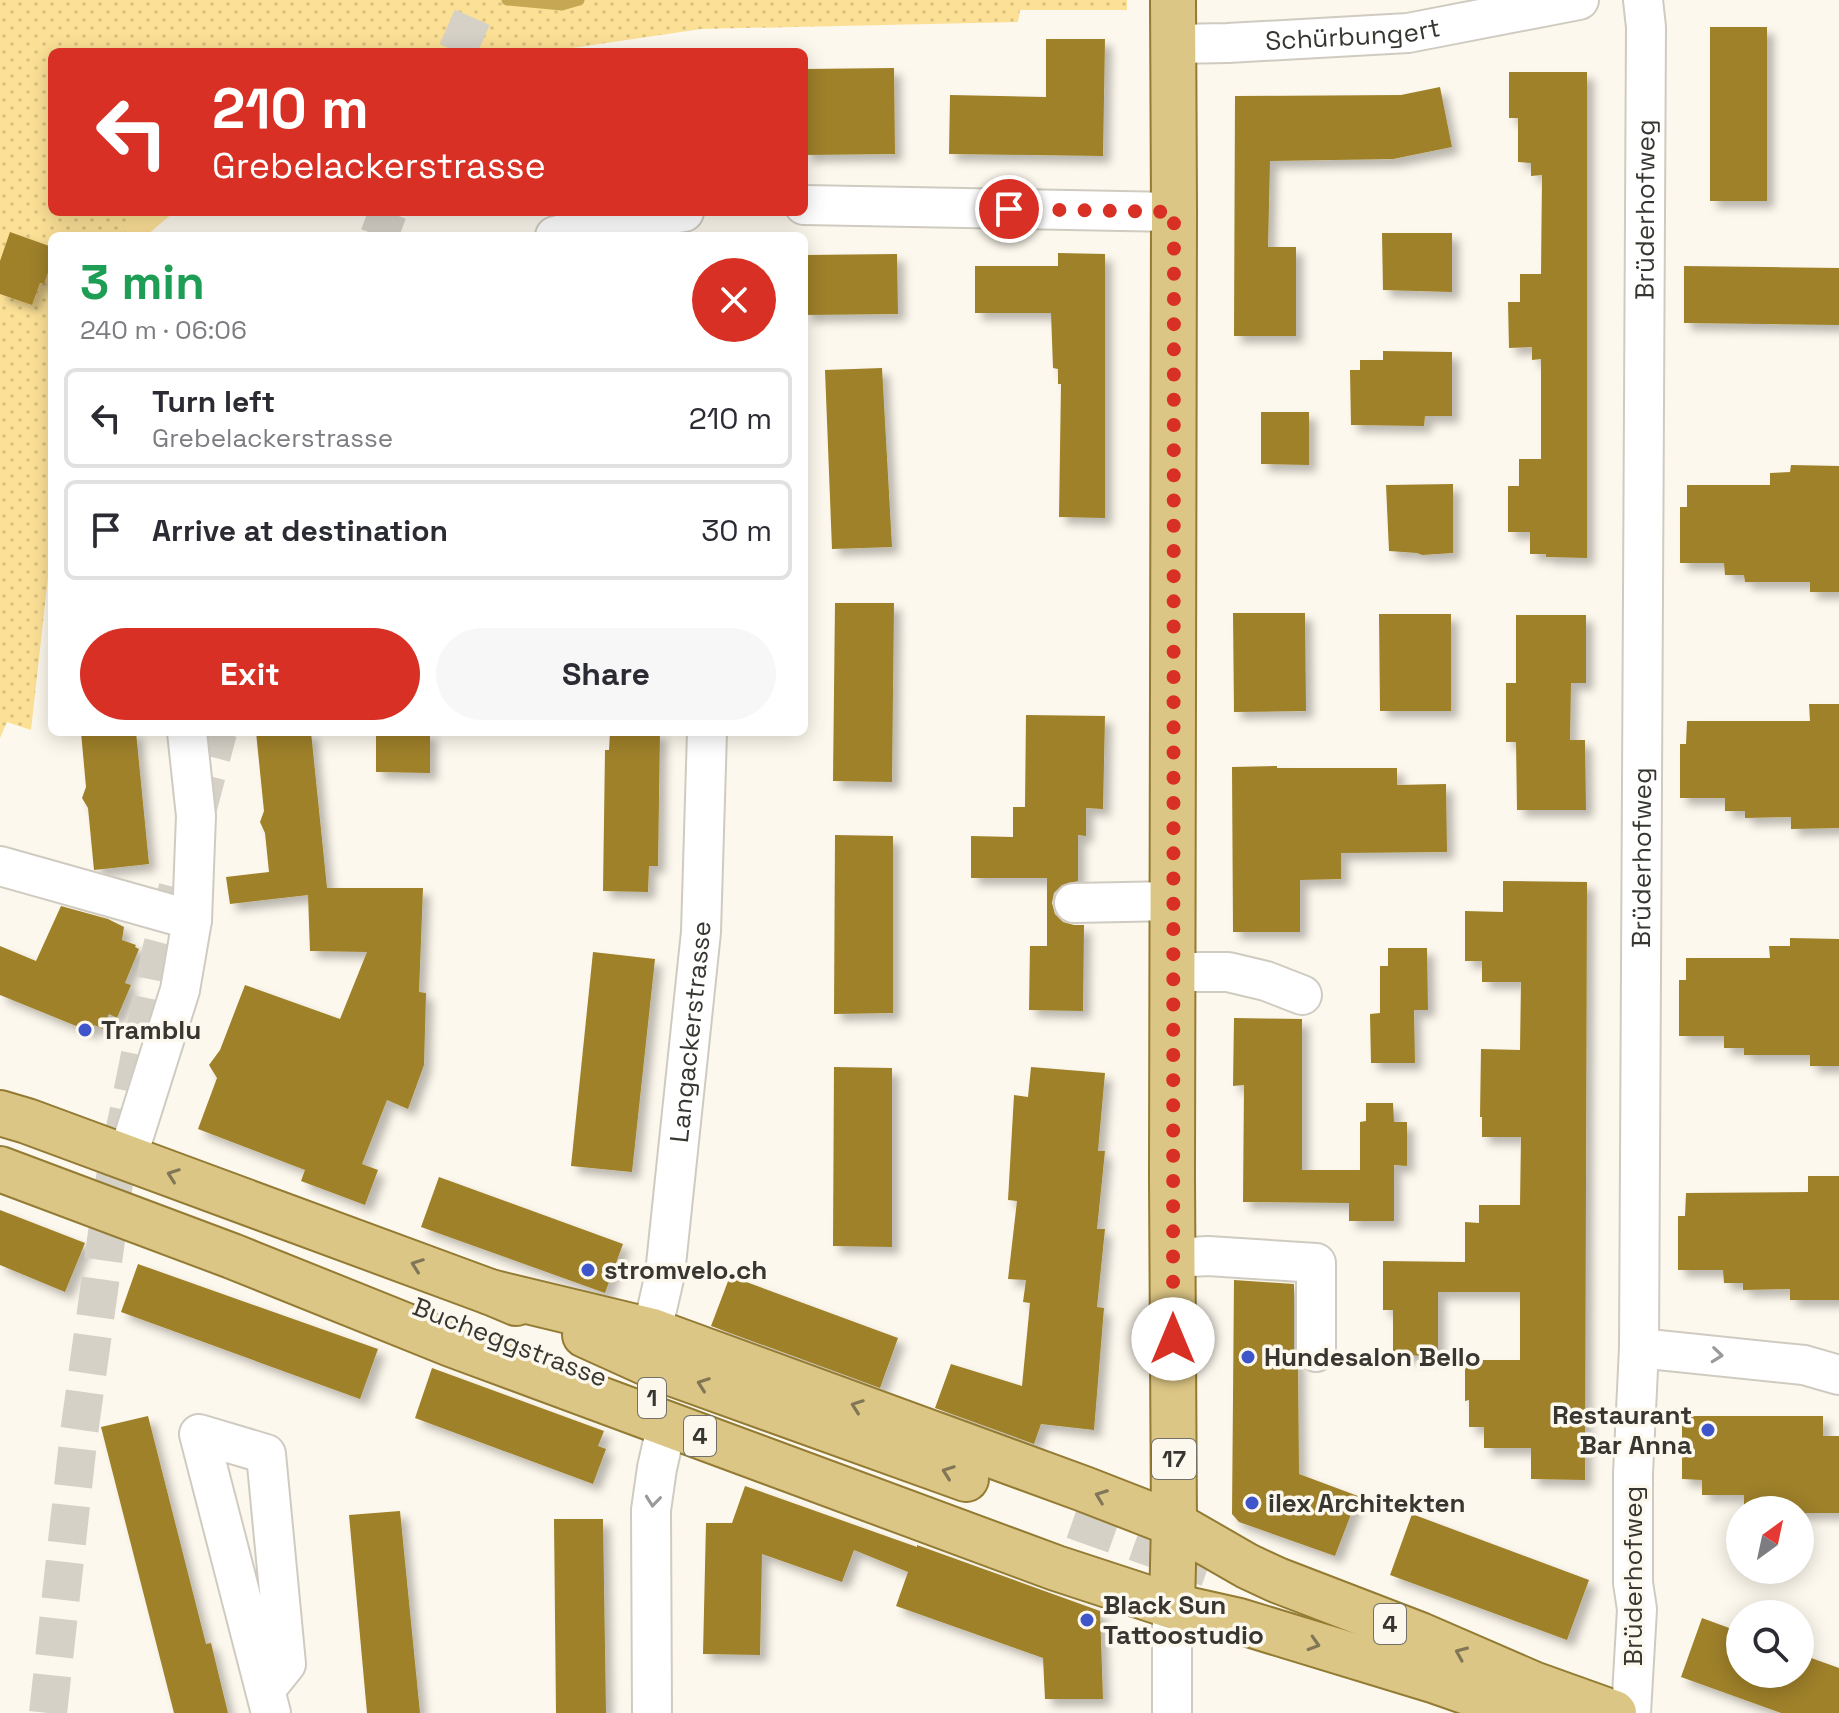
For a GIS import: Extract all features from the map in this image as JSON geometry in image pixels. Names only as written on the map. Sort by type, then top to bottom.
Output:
[{"type":"main road","name":"17","points":[[1173,0],[1174,1524]]},
{"type":"main road","name":"Bucheggstrasse","points":[[7,1121],[127,1158],[490,1292],[660,1369],[1072,1532],[649,1397],[308,1263],[138,1201],[7,1121]]},
{"type":"main road","name":"4","points":[[0,1169],[232,1256],[451,1344],[1056,1568],[1172,1606],[1239,1621],[1436,1681],[1527,1713]]},
{"type":"main road","name":"4","points":[[490,1292],[652,1331],[1069,1484],[1174,1524],[1277,1580],[1420,1635],[1533,1684],[1614,1713]]},
{"type":"main road","points":[[1172,1606],[1174,1524]]},
{"type":"street","name":"Schürbungert","points":[[1173,44],[1408,33],[1579,0]]},
{"type":"street","name":"Brüderhofweg","points":[[1631,1713],[1637,1609],[1633,1583],[1633,1473],[1639,1348],[1646,27],[1643,0]]},
{"type":"street","points":[[808,205],[1174,212]]},
{"type":"street","points":[[570,232],[658,216]]},
{"type":"street","points":[[127,1158],[180,990],[192,920],[196,816],[187,736]]},
{"type":"street","name":"Langackerstrasse","points":[[652,1331],[665,1274],[701,932],[707,736]]},
{"type":"street","points":[[0,866],[192,920]]},
{"type":"street","points":[[1074,903],[1173,901]]},
{"type":"street","points":[[1173,972],[1228,972],[1266,981],[1302,995]]},
{"type":"street","points":[[138,1201],[232,1256]]},
{"type":"street","points":[[1173,1258],[1208,1256],[1316,1263],[1316,1352]]},
{"type":"street","points":[[1639,1348],[1804,1365],[1839,1375]]},
{"type":"street","points":[[652,1713],[651,1510],[667,1424]]},
{"type":"street","points":[[199,1434],[266,1454],[286,1664],[268,1701],[225,1534],[199,1434]]},
{"type":"street","points":[[1172,1606],[1172,1713]]},
{"type":"green space","points":[[0,0],[1127,0],[1127,10],[1020,10],[1018,22],[701,29],[572,48],[48,48],[48,216],[142,216],[124,232],[48,232],[48,577],[31,730],[7,722],[0,738]]},
{"type":"green space","points":[[104,216],[169,216],[151,232],[106,232]]},
{"type":"building","points":[[1710,27],[1767,27],[1767,201],[1710,201]]},
{"type":"building","points":[[1046,39],[1105,39],[1103,156],[949,154],[950,95],[1046,97]]},
{"type":"building","points":[[894,68],[895,154],[808,155],[808,69]]},
{"type":"building","points":[[1509,72],[1587,72],[1587,558],[1530,554],[1530,532],[1508,532],[1508,486],[1519,486],[1519,459],[1541,459],[1541,359],[1532,360],[1532,347],[1509,348],[1508,302],[1520,302],[1520,274],[1541,274],[1542,175],[1531,176],[1531,163],[1518,162],[1518,118],[1509,118]]},
{"type":"building","points":[[1440,87],[1452,147],[1393,159],[1270,161],[1268,247],[1296,247],[1296,336],[1234,336],[1235,96],[1401,95]]},
{"type":"building","points":[[10,232],[48,246],[48,272],[44,284],[40,283],[32,305],[0,294],[0,261]]},
{"type":"building","points":[[1382,233],[1452,233],[1452,292],[1383,290]]},
{"type":"building","points":[[1058,253],[1105,254],[1105,518],[1059,517],[1061,384],[1058,384],[1058,369],[1053,368],[1051,313],[975,313],[975,266],[1058,266]]},
{"type":"building","points":[[897,254],[898,314],[808,315],[808,255]]},
{"type":"building","points":[[1684,266],[1839,268],[1839,325],[1684,323]]},
{"type":"building","points":[[1383,351],[1452,352],[1452,416],[1425,416],[1424,426],[1351,425],[1350,370],[1360,370],[1360,360],[1383,360]]},
{"type":"building","points":[[882,368],[892,547],[832,549],[825,370]]},
{"type":"building","points":[[1261,412],[1309,412],[1309,465],[1261,464]]},
{"type":"building","points":[[1791,465],[1839,466],[1839,592],[1810,592],[1810,582],[1745,582],[1744,575],[1725,575],[1724,563],[1680,563],[1680,507],[1687,507],[1687,485],[1770,485],[1770,473],[1790,472]]},
{"type":"building","points":[[1453,484],[1453,553],[1422,555],[1389,551],[1386,485]]},
{"type":"building","points":[[835,603],[894,603],[892,782],[833,781]]},
{"type":"building","points":[[1233,613],[1305,613],[1306,711],[1234,712]]},
{"type":"building","points":[[1379,614],[1451,614],[1451,711],[1380,711]]},
{"type":"building","points":[[1516,615],[1586,615],[1586,683],[1571,683],[1570,740],[1585,740],[1586,810],[1517,810],[1516,742],[1506,742],[1506,683],[1516,683]]},
{"type":"building","points":[[1809,704],[1839,704],[1839,828],[1791,829],[1791,817],[1745,818],[1745,811],[1725,811],[1725,798],[1680,798],[1680,744],[1686,744],[1687,721],[1810,721]]},
{"type":"building","points":[[1026,715],[1105,716],[1103,809],[1086,808],[1086,836],[1078,835],[1078,881],[1062,885],[1054,893],[1052,903],[1055,914],[1063,922],[1084,925],[1083,1011],[1029,1010],[1030,946],[1047,946],[1047,878],[971,878],[971,836],[1013,837],[1013,807],[1025,807]]},
{"type":"building","points":[[81,736],[136,736],[149,864],[94,870],[88,808],[82,798],[86,787]]},
{"type":"building","points":[[256,736],[311,736],[327,888],[423,888],[419,992],[426,993],[424,1065],[408,1109],[387,1100],[362,1164],[378,1170],[365,1205],[301,1181],[305,1170],[198,1129],[217,1078],[209,1065],[220,1050],[245,985],[340,1019],[367,952],[310,951],[308,895],[230,904],[226,877],[269,872],[265,833],[260,822],[264,811]]},
{"type":"building","points":[[376,736],[430,736],[430,773],[376,772]]},
{"type":"building","points":[[610,736],[660,736],[658,866],[649,866],[648,892],[603,891],[605,750],[609,750]]},
{"type":"building","points":[[1232,767],[1397,768],[1397,785],[1446,784],[1447,852],[1341,853],[1341,879],[1300,880],[1300,932],[1233,932]]},
{"type":"building","points":[[835,835],[893,836],[893,1013],[834,1014]]},
{"type":"building","points":[[1503,881],[1587,882],[1585,1480],[1531,1479],[1531,1448],[1484,1448],[1484,1427],[1469,1427],[1469,1400],[1465,1401],[1465,1360],[1520,1360],[1520,1292],[1438,1292],[1438,1356],[1393,1355],[1393,1310],[1383,1310],[1383,1261],[1465,1262],[1465,1222],[1479,1223],[1479,1205],[1520,1205],[1521,1137],[1482,1137],[1480,1117],[1481,1049],[1520,1050],[1521,982],[1482,982],[1482,961],[1465,961],[1465,911],[1503,912]]},
{"type":"building","points":[[61,906],[108,919],[124,927],[122,940],[139,949],[125,983],[131,985],[117,1018],[109,1014],[103,1029],[94,1025],[91,1032],[0,995],[0,946],[36,961]]},
{"type":"building","points":[[1790,938],[1839,939],[1839,1066],[1810,1066],[1810,1055],[1744,1055],[1744,1048],[1724,1048],[1724,1036],[1679,1036],[1679,980],[1686,980],[1686,958],[1770,958],[1769,946],[1790,946]]},
{"type":"building","points":[[1388,948],[1427,948],[1428,1010],[1414,1010],[1415,1063],[1371,1063],[1370,1014],[1380,1013],[1380,966],[1388,966]]},
{"type":"building","points":[[593,952],[655,959],[632,1172],[571,1166]]},
{"type":"building","points":[[1234,1018],[1302,1019],[1302,1170],[1360,1170],[1360,1122],[1366,1121],[1366,1103],[1393,1103],[1394,1122],[1407,1122],[1407,1166],[1394,1165],[1394,1221],[1349,1221],[1349,1203],[1243,1202],[1244,1085],[1233,1086]]},
{"type":"building","points":[[834,1067],[892,1068],[892,1247],[833,1246]]},
{"type":"building","points":[[1031,1067],[1105,1073],[1098,1151],[1105,1151],[1097,1229],[1105,1229],[1097,1307],[1104,1308],[1094,1430],[1041,1424],[1034,1444],[935,1408],[951,1364],[1022,1386],[1030,1303],[1023,1302],[1026,1280],[1008,1279],[1017,1201],[1008,1200],[1014,1095],[1028,1097]]},
{"type":"building","points":[[1808,1176],[1839,1176],[1839,1300],[1790,1300],[1790,1289],[1743,1290],[1743,1283],[1724,1283],[1723,1270],[1678,1270],[1678,1216],[1685,1216],[1686,1193],[1808,1192]]},
{"type":"building","points":[[439,1177],[623,1244],[605,1293],[421,1227]]},
{"type":"building","points":[[0,1210],[85,1243],[65,1292],[0,1265]]},
{"type":"building","points":[[138,1264],[378,1349],[360,1399],[121,1312]]},
{"type":"building","points":[[730,1276],[898,1338],[880,1388],[711,1326]]},
{"type":"building","points":[[1234,1280],[1294,1284],[1299,1474],[1358,1496],[1335,1556],[1239,1522],[1232,1514]]},
{"type":"building","points":[[432,1368],[604,1431],[598,1446],[606,1449],[593,1484],[415,1418]]},
{"type":"building","points":[[148,1416],[206,1644],[211,1643],[228,1713],[174,1713],[101,1427]]},
{"type":"building","points":[[1682,1416],[1823,1416],[1823,1436],[1839,1436],[1839,1513],[1814,1513],[1814,1496],[1702,1495],[1702,1480],[1682,1479]]},
{"type":"building","points":[[745,1486],[1100,1611],[1103,1699],[1045,1699],[1043,1658],[896,1606],[908,1572],[854,1550],[842,1582],[762,1554],[760,1655],[703,1654],[706,1523],[732,1523]]},
{"type":"building","points":[[400,1511],[420,1713],[367,1713],[349,1515]]},
{"type":"building","points":[[1412,1514],[1589,1580],[1567,1640],[1390,1575]]},
{"type":"building","points":[[554,1519],[603,1519],[606,1713],[556,1713]]},
{"type":"building","points":[[1702,1618],[1726,1627],[1726,1688],[1814,1688],[1814,1659],[1839,1668],[1839,1713],[1781,1713],[1681,1677]]},
{"type":"waterway","points":[[507,0],[562,5],[579,0]]},
{"type":"tunnel","points":[[459,48],[480,0]]},
{"type":"tunnel","points":[[380,232],[386,216]]},
{"type":"tunnel","points":[[197,812],[217,736]]},
{"type":"tunnel","points":[[48,1713],[79,1433],[114,1183],[161,951],[179,883]]},
{"type":"tunnel","points":[[1074,1517],[1209,1565]]},
{"type":"place","name":"Tramblu","points":[[85,1030]]},
{"type":"place","name":"stromvelo.ch","points":[[588,1270]]},
{"type":"place","name":"Hundesalon Bello","points":[[1248,1357]]},
{"type":"place","name":"Restaurant Bar Anna","points":[[1708,1430]]},
{"type":"place","name":"ilex Architekten","points":[[1252,1503]]},
{"type":"place","name":"Black Sun Tattoostudio","points":[[1087,1620]]},
{"type":"route","points":[[1009,209],[1174,212],[1173,1339]]}]
